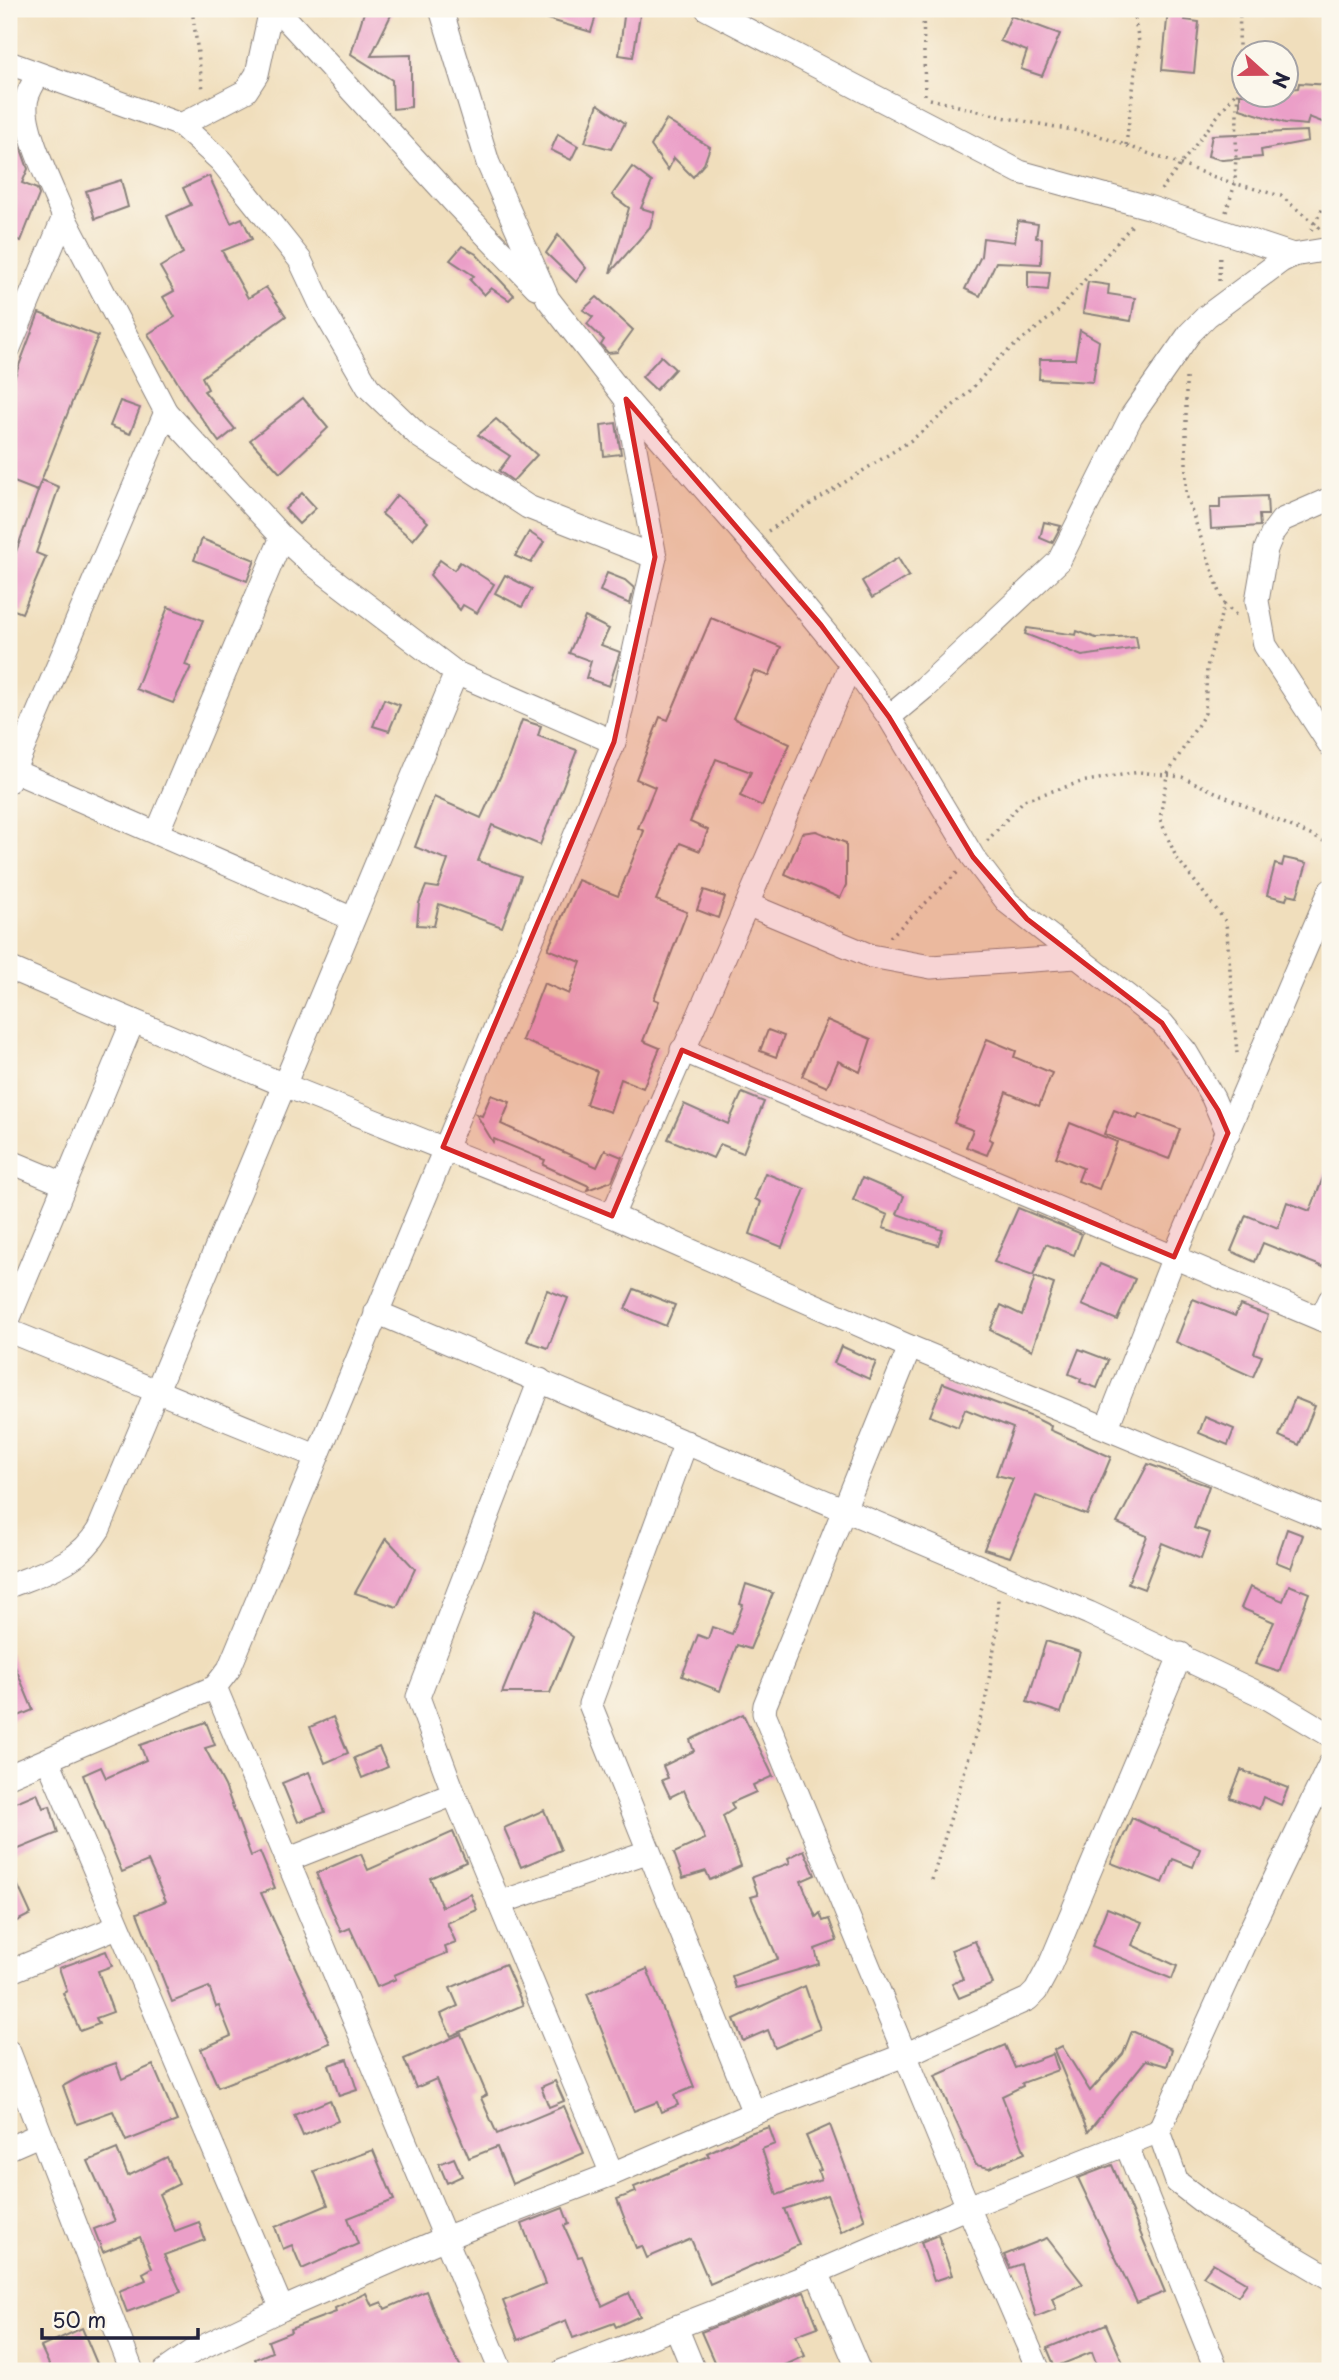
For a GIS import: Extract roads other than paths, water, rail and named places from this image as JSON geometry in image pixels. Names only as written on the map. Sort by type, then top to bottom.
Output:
[{"type":"street","points":[[181,125],[246,91],[257,74],[271,9]]},
{"type":"street","points":[[277,9],[454,202],[548,299],[626,399],[751,542],[851,664],[889,716],[973,858],[1008,903],[1162,1023],[1186,1052],[1213,1098],[1228,1133]]},
{"type":"street","points":[[441,9],[488,163],[548,299]]},
{"type":"street","points":[[707,9],[769,43],[863,87],[1020,172],[1148,207],[1293,255]]},
{"type":"street","points":[[9,63],[181,125],[221,161],[300,260],[324,311],[368,387],[419,436],[527,507],[654,557]]},
{"type":"street","points":[[38,75],[27,95],[28,124],[64,217],[166,412],[282,537],[456,673],[614,742]]},
{"type":"street","points":[[9,348],[64,217]]},
{"type":"street","points":[[889,716],[924,688],[1059,561],[1131,416],[1190,333],[1207,316],[1293,255],[1327,240]]},
{"type":"street","points":[[9,1776],[215,1687],[229,1669],[443,1147],[614,742],[654,557],[626,399]]},
{"type":"street","points":[[166,412],[10,774],[353,919]]},
{"type":"street","points":[[1330,499],[1282,520],[1273,532],[1266,549],[1257,601],[1265,645],[1330,745]]},
{"type":"street","points":[[157,834],[282,537]]},
{"type":"street","points":[[612,1216],[682,1050],[749,905],[851,664]]},
{"type":"street","points":[[9,1586],[72,1560],[91,1543],[158,1391],[456,673]]},
{"type":"street","points":[[1107,1427],[1174,1258],[1330,891]]},
{"type":"street","points":[[749,905],[871,956],[931,967],[1076,957]]},
{"type":"street","points":[[9,968],[284,1085],[612,1216],[910,1348],[1330,1521]]},
{"type":"street","points":[[9,1318],[133,1021]]},
{"type":"street","points":[[682,1050],[1174,1258],[1327,1314]]},
{"type":"street","points":[[9,1161],[64,1184]]},
{"type":"street","points":[[376,1311],[1004,1575],[1181,1654],[1300,1715],[1330,1735]]},
{"type":"street","points":[[9,1331],[316,1456]]},
{"type":"street","points":[[910,1348],[842,1508],[765,1704],[764,1713],[968,2207],[1039,2371]]},
{"type":"street","points":[[540,1380],[419,1690],[422,1713],[454,1794],[612,2174]]},
{"type":"street","points":[[686,1442],[590,1697],[593,1718],[754,2113]]},
{"type":"street","points":[[165,2371],[186,2355],[282,2309],[445,2238],[612,2174],[754,2113],[907,2054],[1028,1999],[1037,1991],[1181,1654]]},
{"type":"street","points":[[215,1687],[501,2371]]},
{"type":"street","points":[[48,1760],[282,2309]]},
{"type":"street","points":[[1330,1764],[1247,1937],[1159,2131],[1177,2182],[1208,2206],[1330,2278]]},
{"type":"street","points":[[287,1860],[454,1794]]},
{"type":"street","points":[[499,1903],[647,1852]]},
{"type":"street","points":[[9,1972],[117,1927]]},
{"type":"street","points":[[9,2052],[132,2371]]},
{"type":"street","points":[[564,2371],[817,2272],[968,2207],[1159,2131]]},
{"type":"street","points":[[9,2148],[39,2135]]},
{"type":"street","points":[[1126,2144],[1217,2371]]},
{"type":"street","points":[[817,2272],[859,2371]]},
{"type":"street","points":[[676,2327],[694,2371]]}]
